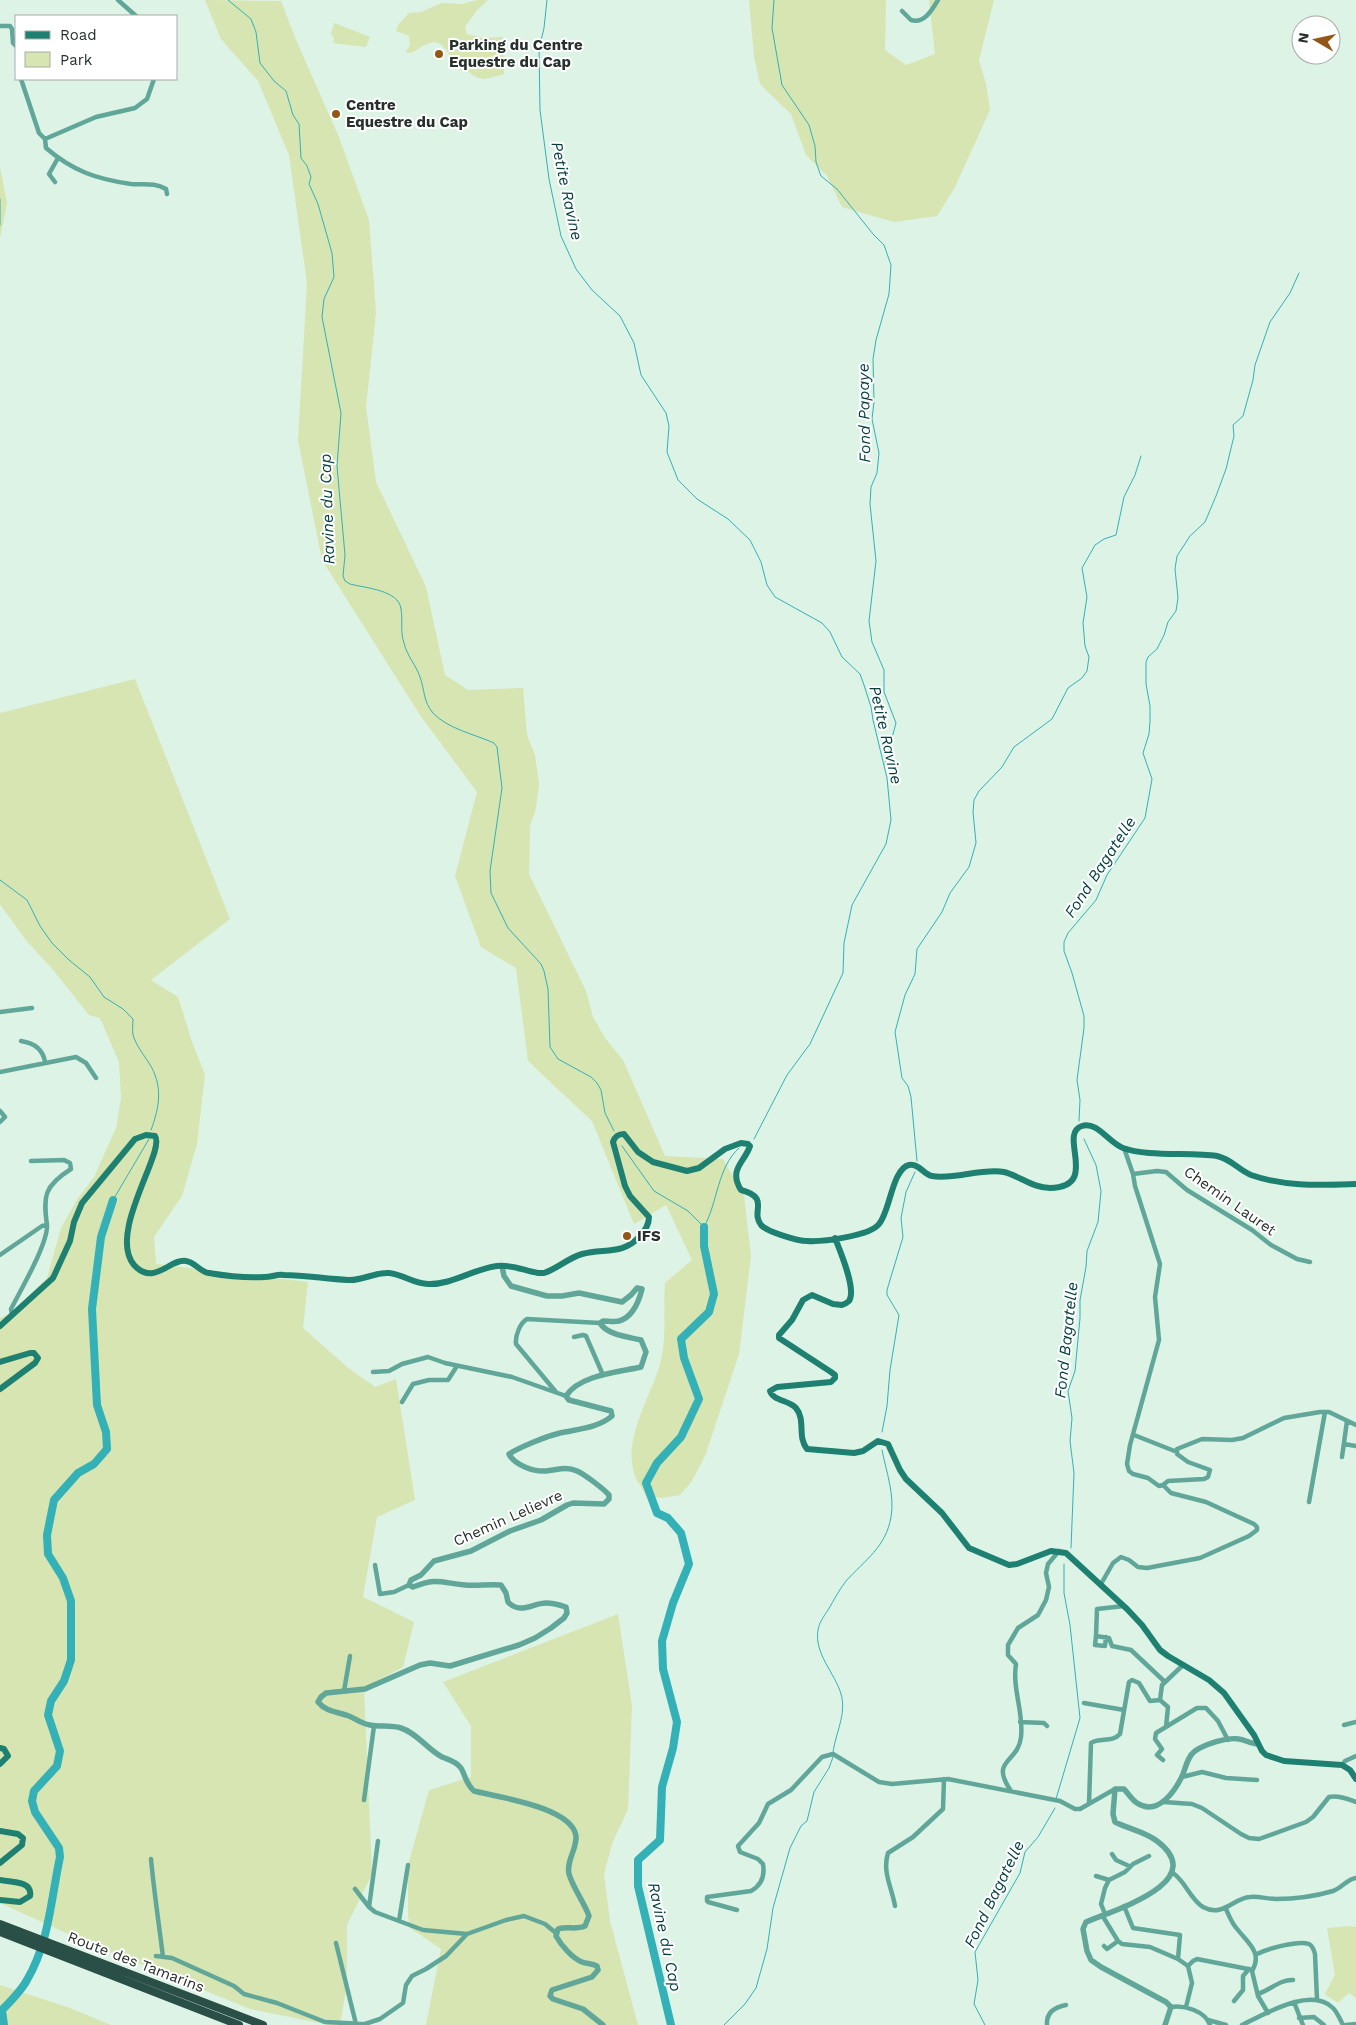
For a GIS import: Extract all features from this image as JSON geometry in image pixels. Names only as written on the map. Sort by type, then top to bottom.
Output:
[{"type":"highway","name":"Route des Tamarins","points":[[0,1924],[22,1936],[239,2025]]},
{"type":"highway","name":"Route des Tamarins","points":[[0,1932],[22,1936]]},
{"type":"highway","name":"Route des Tamarins","points":[[78,1958],[263,2025]]},
{"type":"main road","points":[[0,1326],[53,1278],[70,1241],[74,1222],[82,1203],[135,1139],[149,1134],[157,1139],[158,1145],[145,1176],[127,1234],[130,1257],[141,1270],[156,1272],[183,1260],[208,1273],[264,1277],[285,1274],[349,1280],[387,1273],[428,1284],[451,1280],[482,1269],[502,1266],[544,1273],[582,1254],[618,1251],[636,1241],[649,1223],[649,1217],[630,1196],[620,1173],[613,1142],[614,1137],[619,1134],[624,1134],[638,1152],[653,1162],[687,1171],[699,1168],[725,1148],[741,1143],[748,1144],[750,1146],[748,1152],[739,1162],[736,1177],[741,1190],[752,1193],[756,1198],[758,1219],[767,1229],[805,1241],[872,1231],[881,1222],[897,1178],[903,1168],[909,1165],[915,1165],[932,1176],[1002,1172],[1012,1174],[1037,1186],[1053,1188],[1069,1183],[1076,1174],[1074,1136],[1081,1126],[1094,1126],[1114,1143],[1140,1152],[1217,1156],[1225,1158],[1252,1175],[1292,1184],[1356,1184]]},
{"type":"main road","points":[[835,1238],[851,1284],[852,1292],[849,1300],[842,1305],[833,1304],[812,1295],[806,1296],[792,1320],[779,1335],[779,1338],[831,1372],[835,1375],[835,1378],[831,1382],[777,1387],[770,1391],[771,1395],[792,1404],[799,1413],[804,1445],[807,1449],[854,1453],[863,1451],[878,1442],[888,1444],[906,1479],[942,1513],[963,1542],[976,1553],[1009,1564],[1017,1564],[1044,1553],[1059,1551],[1066,1553],[1124,1606],[1142,1625],[1160,1650],[1208,1680],[1224,1693],[1266,1755],[1278,1760],[1342,1765],[1350,1770],[1356,1779]]},
{"type":"main road","points":[[0,1362],[30,1353],[38,1358],[35,1364],[0,1390]]},
{"type":"main road","points":[[0,1748],[4,1749],[8,1756],[0,1764]]},
{"type":"main road","points":[[0,1831],[18,1834],[24,1838],[22,1846],[0,1863]]},
{"type":"main road","points":[[0,1880],[24,1884],[29,1886],[31,1891],[30,1896],[20,1902],[0,1900]]},
{"type":"street","points":[[118,0],[135,15]]},
{"type":"street","points":[[902,11],[911,20],[920,20],[931,13],[938,0]]},
{"type":"street","points":[[0,26],[10,26],[15,45]]},
{"type":"street","points":[[21,80],[46,148],[58,158],[80,172],[114,181],[159,184],[166,189],[167,194]]},
{"type":"street","points":[[44,139],[96,117],[135,108],[147,99],[154,80]]},
{"type":"street","points":[[55,182],[49,174],[58,158]]},
{"type":"street","points":[[0,1012],[32,1008]]},
{"type":"street","points":[[21,1041],[30,1043],[40,1049],[45,1062]]},
{"type":"street","points":[[0,1072],[76,1057],[86,1063],[96,1078]]},
{"type":"street","points":[[0,1111],[6,1117],[0,1122]]},
{"type":"street","points":[[1101,1584],[1113,1563],[1121,1558],[1129,1560],[1138,1567],[1147,1568],[1186,1562],[1249,1536],[1257,1530],[1254,1524],[1247,1520],[1206,1502],[1170,1493],[1163,1486],[1159,1486],[1148,1478],[1129,1471],[1128,1457],[1159,1340],[1154,1297],[1160,1264],[1134,1186],[1133,1174],[1124,1148]]},
{"type":"street","points":[[13,1316],[11,1309],[48,1232],[44,1202],[47,1191],[58,1177],[71,1169],[70,1163],[64,1160],[31,1161]]},
{"type":"street","name":"Chemin Lauret","points":[[1133,1174],[1157,1171],[1166,1172],[1188,1190],[1258,1234],[1271,1245],[1297,1258],[1310,1262]]},
{"type":"street","points":[[0,1255],[42,1226],[47,1225]]},
{"type":"street","points":[[502,1266],[504,1276],[511,1286],[547,1296],[579,1293],[622,1302],[637,1288],[642,1289],[633,1311],[626,1318],[618,1322],[603,1321],[600,1323],[527,1319],[521,1324],[515,1340],[516,1344],[556,1393]]},
{"type":"street","points":[[373,1372],[389,1371],[402,1364],[428,1357],[457,1366],[512,1376],[566,1396],[574,1387],[603,1375],[641,1367],[646,1352],[642,1340],[610,1332],[600,1323]]},
{"type":"street","points":[[574,1337],[586,1336],[603,1375]]},
{"type":"street","points":[[402,1402],[413,1384],[429,1380],[448,1380],[457,1366]]},
{"type":"street","name":"Chemin Lelievre","points":[[409,1585],[411,1580],[421,1575],[434,1561],[440,1558],[471,1551],[510,1532],[541,1520],[550,1513],[573,1503],[606,1502],[609,1495],[578,1471],[559,1468],[546,1471],[537,1470],[515,1462],[509,1454],[551,1435],[581,1430],[608,1420],[612,1416],[611,1411],[569,1400],[566,1396]]},
{"type":"street","points":[[1310,1502],[1325,1412]]},
{"type":"street","points":[[1177,1452],[1177,1448],[1194,1441],[1243,1438],[1284,1418],[1329,1412],[1356,1425]]},
{"type":"street","points":[[1342,1457],[1347,1420]]},
{"type":"street","points":[[1134,1435],[1177,1452],[1188,1462],[1210,1470],[1208,1477],[1204,1479],[1168,1481],[1163,1486]]},
{"type":"street","points":[[1344,1444],[1356,1446]]},
{"type":"street","points":[[1011,1791],[1004,1780],[1002,1771],[1006,1762],[1016,1752],[1021,1738],[1020,1704],[1014,1675],[1016,1664],[1008,1655],[1007,1650],[1018,1628],[1038,1615],[1046,1600],[1049,1587],[1046,1573],[1048,1564],[1059,1551]]},
{"type":"street","points":[[375,1565],[380,1594],[394,1592],[409,1585],[413,1587],[431,1580],[442,1580],[465,1585],[501,1585],[506,1593],[508,1602],[514,1607],[525,1609],[545,1603],[566,1607],[567,1613],[564,1618],[535,1638],[519,1645],[450,1666],[430,1663],[365,1689],[326,1693],[321,1696],[318,1702],[322,1707],[330,1711],[374,1726],[400,1728],[412,1733],[441,1756],[454,1761],[474,1791],[537,1807],[558,1816],[570,1826],[576,1834],[576,1843],[571,1857],[569,1875],[589,1916],[585,1926],[575,1928],[563,1927],[558,1929],[556,1933]]},
{"type":"street","points":[[1106,1637],[1105,1646],[1096,1645],[1097,1609],[1124,1606]]},
{"type":"street","points":[[1096,1636],[1109,1638],[1112,1646],[1131,1650],[1165,1682]]},
{"type":"street","points":[[344,1690],[350,1656]]},
{"type":"street","points":[[1160,1700],[1162,1685],[1183,1665]]},
{"type":"street","points":[[1090,1804],[1091,1743],[1092,1741],[1111,1740],[1117,1737],[1122,1730],[1127,1687],[1132,1680],[1139,1684],[1150,1701],[1160,1700],[1168,1707],[1166,1727]]},
{"type":"street","points":[[1084,1703],[1124,1710]]},
{"type":"street","points":[[1163,1760],[1157,1755],[1162,1749],[1155,1736],[1197,1708],[1206,1708],[1218,1721],[1228,1740]]},
{"type":"street","points":[[1020,1722],[1044,1724],[1047,1726]]},
{"type":"street","points":[[1344,1724],[1356,1722]]},
{"type":"street","points":[[364,1800],[374,1726]]},
{"type":"street","points":[[1164,1802],[1182,1776],[1190,1756],[1202,1747],[1239,1739],[1258,1744]]},
{"type":"street","points":[[737,1910],[708,1902],[707,1897],[751,1892],[757,1888],[762,1881],[763,1864],[758,1859],[739,1850],[738,1846],[759,1823],[768,1804],[785,1796],[822,1757],[833,1754],[879,1782],[892,1784],[944,1779],[1060,1801],[1080,1810],[1115,1788],[1124,1789],[1137,1803],[1143,1805],[1150,1806],[1164,1802],[1192,1804],[1202,1808],[1249,1838],[1259,1838],[1306,1822],[1317,1814],[1329,1797],[1349,1799],[1356,1802]]},
{"type":"street","points":[[1342,1765],[1356,1756]]},
{"type":"street","points":[[1182,1776],[1209,1772],[1226,1778],[1257,1780]]},
{"type":"street","points":[[895,1906],[886,1867],[888,1853],[913,1837],[943,1809],[944,1779]]},
{"type":"street","points":[[1115,1788],[1113,1814],[1116,1822],[1158,1842],[1170,1854],[1174,1863],[1173,1873],[1157,1891],[1086,1922],[1083,1929],[1087,1951],[1091,1960],[1159,1997],[1171,2007],[1186,2007],[1200,2014],[1209,2022],[1226,2025]]},
{"type":"street","points":[[369,1908],[378,1842]]},
{"type":"street","points":[[1112,1854],[1116,1860],[1129,1866]]},
{"type":"street","points":[[1149,1856],[1129,1866],[1125,1872],[1110,1880],[1105,1888],[1102,1904],[1103,1915],[1118,1942],[1150,1947],[1178,1959],[1188,1966],[1192,1983],[1186,2007]]},
{"type":"street","points":[[151,1859],[163,1957]]},
{"type":"street","points":[[399,1921],[408,1865]]},
{"type":"street","points":[[1173,1873],[1180,1878],[1196,1901],[1205,1908],[1226,1909],[1247,1897],[1274,1899],[1300,1897],[1333,1891],[1356,1878]]},
{"type":"street","points":[[1096,1876],[1110,1880]]},
{"type":"street","points":[[355,1889],[369,1908],[375,1912],[423,1930],[467,1934],[506,1920],[524,1916],[545,1924],[556,1933],[558,1940],[575,1958],[582,1962],[594,1964],[598,1970],[592,1977],[552,1990],[550,1996],[553,1999],[583,2008],[603,2025]]},
{"type":"street","points":[[1124,1906],[1133,1928],[1180,1935],[1178,1959]]},
{"type":"street","points":[[1226,1909],[1234,1925],[1254,1947],[1256,1954],[1255,1966],[1243,1976],[1243,1990],[1234,2001]]},
{"type":"street","points":[[156,1956],[172,1958],[234,1986],[244,1994],[277,2003],[324,2022],[365,2024],[380,2019],[403,2003],[406,1985],[412,1976],[446,1956],[467,1934]]},
{"type":"street","points":[[1104,1946],[1107,1949],[1118,1942]]},
{"type":"street","points":[[336,1943],[356,2024]]},
{"type":"street","points":[[1256,1954],[1280,1947],[1309,1944],[1315,1954],[1317,1999]]},
{"type":"street","points":[[1188,1966],[1197,1959],[1250,1970]]},
{"type":"street","points":[[1250,1970],[1258,1994],[1268,2013]]},
{"type":"street","points":[[1258,1994],[1282,1982],[1293,1980]]},
{"type":"street","points":[[1242,2025],[1294,2002],[1317,1999],[1333,2008],[1344,2025],[1356,2024]]},
{"type":"street","points":[[1294,2002],[1303,2025]]},
{"type":"street","points":[[1047,2025],[1050,2012],[1055,2007],[1066,2005]]},
{"type":"street","points":[[1165,2025],[1171,2007]]},
{"type":"street","points":[[1300,2018],[1314,2017],[1324,2025]]},
{"type":"green space","points":[[205,0],[281,1],[338,135],[369,220],[376,312],[366,407],[376,482],[426,587],[445,675],[468,690],[523,688],[527,735],[535,755],[539,784],[536,808],[530,826],[529,874],[586,991],[593,1017],[605,1038],[623,1060],[665,1156],[723,1159],[744,1195],[751,1256],[739,1354],[705,1456],[692,1481],[680,1495],[662,1498],[646,1496],[635,1476],[632,1448],[639,1419],[656,1377],[662,1354],[665,1283],[692,1260],[666,1205],[634,1224],[592,1121],[528,1061],[516,968],[481,947],[455,876],[477,792],[420,715],[322,560],[298,440],[307,283],[289,155],[258,81],[221,39]]},
{"type":"green space","points":[[477,0],[488,0],[477,10],[465,27],[467,34],[483,38],[503,37],[504,74],[484,79],[476,77],[466,70],[462,71],[439,43],[433,42],[424,45],[414,52],[405,52],[410,46],[409,36],[396,31],[398,25],[409,13],[421,12],[442,3],[462,4]]},
{"type":"green space","points":[[749,0],[886,0],[885,50],[906,65],[935,54],[929,0],[994,0],[979,60],[986,84],[990,110],[954,189],[937,216],[894,222],[842,207],[827,176],[806,155],[791,114],[760,84],[754,57]]},
{"type":"green space","points":[[334,23],[370,37],[366,47],[333,43],[334,38],[331,34]]},
{"type":"green space","points":[[0,167],[7,203],[0,238]]},
{"type":"green space","points":[[135,679],[230,919],[151,980],[178,997],[205,1075],[197,1144],[182,1196],[154,1237],[156,1264],[308,1282],[303,1328],[347,1367],[375,1387],[396,1379],[415,1500],[377,1517],[363,1597],[414,1622],[403,1667],[364,1688],[372,1874],[347,1925],[347,1984],[340,2025],[329,2025],[250,2009],[84,1941],[0,1903],[0,1318],[11,1313],[47,1278],[61,1228],[78,1198],[94,1177],[116,1128],[121,1098],[119,1062],[100,1018],[89,1015],[54,971],[25,939],[0,904],[0,713]]},
{"type":"green space","points":[[618,1614],[632,1706],[628,1809],[612,1844],[604,1874],[610,1921],[638,2025],[426,2025],[441,1949],[410,1928],[408,1916],[408,1865],[429,1790],[471,1777],[471,1726],[443,1682]]},
{"type":"green space","points":[[1356,1927],[1356,1998],[1349,1993],[1338,2003],[1325,1994],[1335,1975],[1327,1928]]},
{"type":"green space","points":[[0,1985],[70,2008],[111,2025],[0,2025]]},
{"type":"waterway","name":"Ravine du Cap","points":[[228,0],[251,19],[256,32],[260,63],[274,81],[286,91],[293,115],[299,124],[301,158],[307,166],[311,177],[309,184],[318,204],[332,253],[334,277],[324,299],[322,317],[341,413],[337,466],[345,555],[343,576],[345,581],[350,584],[388,594],[399,603],[402,613],[402,635],[405,648],[422,682],[426,700],[433,713],[446,723],[494,743],[497,747],[502,788],[490,871],[491,893],[508,928],[541,964],[544,971],[548,989],[550,1047],[558,1059],[591,1077],[597,1083],[601,1090],[605,1113],[614,1131]]},
{"type":"waterway","name":"Petite Ravine","points":[[547,0],[544,28],[539,49],[540,110],[549,179],[561,236],[576,269],[592,290],[620,316],[634,343],[641,375],[666,413],[669,426],[667,452],[678,480],[697,499],[728,519],[750,540],[761,562],[767,585],[775,597],[822,623],[830,632],[842,657],[860,674],[871,707],[887,778],[891,820],[886,844],[852,905],[844,943],[843,973],[810,1044],[787,1075],[754,1139]]},
{"type":"waterway","name":"Fond Papaye","points":[[774,0],[772,28],[782,85],[809,125],[815,146],[816,162],[821,176],[837,189],[884,245],[891,265],[889,294],[876,340],[873,359],[874,402],[872,419],[879,453],[877,473],[871,487],[870,504],[876,561],[869,621],[872,642],[884,670],[884,692],[896,723],[885,764]]},
{"type":"waterway","points":[[0,199],[0,225]]},
{"type":"waterway","name":"Fond Bagatelle","points":[[1079,1121],[1080,1100],[1077,1080],[1084,1016],[1064,951],[1064,942],[1068,933],[1096,900],[1107,875],[1145,818],[1152,779],[1143,753],[1149,734],[1150,721],[1146,662],[1148,657],[1157,649],[1168,622],[1176,611],[1178,598],[1175,569],[1177,556],[1190,536],[1205,522],[1226,469],[1234,436],[1233,425],[1243,416],[1255,365],[1270,322],[1290,293],[1299,273]]},
{"type":"waterway","points":[[917,1161],[911,1097],[908,1086],[902,1078],[895,1032],[905,995],[915,974],[917,949],[942,912],[950,893],[969,867],[976,843],[973,812],[974,800],[979,791],[1002,767],[1014,747],[1052,719],[1068,688],[1082,678],[1087,671],[1089,657],[1085,646],[1083,623],[1087,597],[1082,568],[1095,545],[1104,539],[1116,535],[1124,497],[1135,475],[1141,456]]},
{"type":"waterway","points":[[0,880],[27,900],[40,926],[52,943],[90,977],[104,997],[123,1009],[133,1019],[134,1039],[153,1071],[158,1088],[158,1104],[151,1130]]},
{"type":"waterway","points":[[113,1200],[149,1139]]},
{"type":"waterway","name":"Fond Bagatelle","points":[[1071,1548],[1074,1473],[1070,1441],[1072,1418],[1068,1391],[1075,1371],[1080,1300],[1087,1251],[1098,1222],[1101,1191],[1096,1165],[1084,1139]]},
{"type":"waterway","name":"Ravine du Cap","points":[[622,1146],[654,1191],[688,1211],[704,1227],[726,1165],[739,1148]]},
{"type":"waterway","points":[[882,1432],[899,1315],[887,1295],[887,1290],[903,1237],[901,1218],[906,1192],[915,1172]]},
{"type":"waterway","points":[[4,2025],[2,2010],[25,1984],[40,1951],[45,1936],[60,1857],[59,1848],[35,1812],[32,1801],[34,1791],[57,1766],[60,1751],[48,1715],[51,1701],[64,1681],[71,1660],[71,1601],[63,1578],[48,1554],[47,1535],[54,1500],[78,1473],[94,1464],[107,1449],[106,1432],[97,1405],[92,1309],[101,1237],[113,1200]]},
{"type":"waterway","name":"Ravine du Cap","points":[[671,2025],[638,1886],[638,1860],[660,1840],[662,1787],[673,1748],[677,1722],[663,1669],[662,1641],[673,1603],[689,1564],[681,1533],[668,1518],[657,1513],[646,1483],[657,1463],[681,1437],[699,1399],[684,1358],[681,1339],[709,1312],[714,1294],[704,1246],[704,1227]]},
{"type":"waterway","points":[[833,1753],[843,1709],[838,1686],[819,1647],[818,1630],[819,1625],[843,1584],[874,1552],[885,1537],[891,1517],[892,1500],[882,1450]]},
{"type":"waterway","name":"Fond Bagatelle","points":[[1056,1799],[1080,1718],[1070,1625],[1064,1593],[1064,1564]]},
{"type":"waterway","points":[[724,2025],[745,2004],[756,1988],[767,1949],[773,1908],[790,1848],[801,1826],[807,1821],[814,1792],[829,1768],[833,1757]]},
{"type":"waterway","name":"Fond Bagatelle","points":[[985,2025],[974,2004],[978,1980],[975,1952],[1020,1873],[1025,1852],[1038,1837],[1055,1808]]},
{"type":"place","name":"Parking du Centre Equestre du Cap","points":[[439,54]]},
{"type":"place","name":"Centre Equestre du Cap","points":[[336,114]]},
{"type":"place","name":"IFS","points":[[627,1236]]}]
